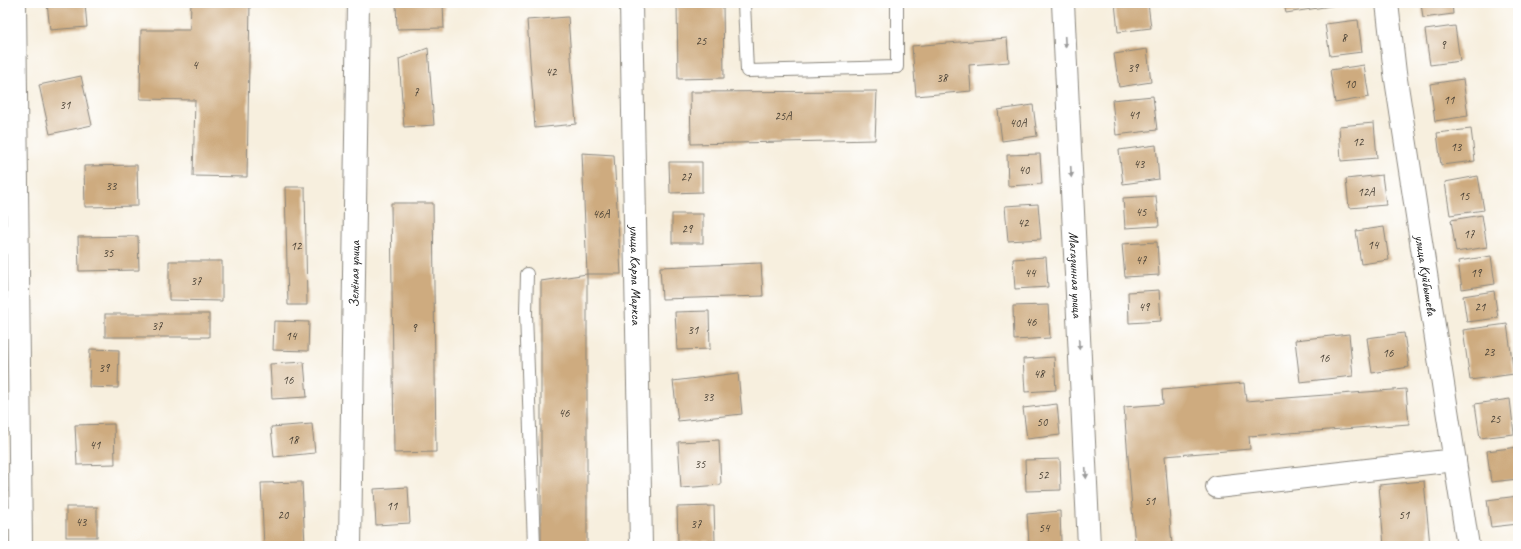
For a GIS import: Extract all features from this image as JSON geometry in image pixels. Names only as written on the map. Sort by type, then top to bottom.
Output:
[{"type":"street","points":[[15,3],[12,518],[21,546]]},
{"type":"street","name":"Зелёная улица","points":[[350,546],[358,3]]},
{"type":"street","name":"улица Карла Маркса","points":[[631,3],[641,546]]},
{"type":"street","name":"Магазинная улица","points":[[1064,3],[1089,546]]},
{"type":"street","name":"улица Куйбышева","points":[[1387,3],[1395,73],[1468,546]]},
{"type":"street","points":[[1217,487],[1455,460]]},
{"type":"lane","points":[[744,3],[747,71],[898,67],[897,3]]},
{"type":"lane","points":[[527,274],[526,321],[534,546]]},
{"type":"building","points":[[47,3],[85,3],[87,27],[50,30]]},
{"type":"building","points":[[191,3],[250,3],[247,177],[193,176],[195,100],[140,99],[141,30],[190,30]]},
{"type":"building","points":[[396,3],[443,3],[444,28],[397,29]]},
{"type":"building","points":[[677,3],[723,3],[724,78],[678,79]]},
{"type":"building","points":[[1115,3],[1148,3],[1151,28],[1118,32]]},
{"type":"building","points":[[1284,3],[1343,3],[1343,4],[1286,13]]},
{"type":"building","points":[[1421,3],[1452,3],[1453,14],[1423,18]]},
{"type":"building","points":[[568,17],[576,124],[535,128],[527,20]]},
{"type":"building","points":[[1358,20],[1362,52],[1330,56],[1325,24]]},
{"type":"building","points":[[1455,26],[1460,61],[1430,65],[1425,30]]},
{"type":"building","points":[[1007,38],[1009,62],[969,65],[971,91],[916,96],[912,46]]},
{"type":"building","points":[[428,48],[434,125],[404,127],[399,59]]},
{"type":"building","points":[[1147,49],[1151,82],[1119,87],[1114,54]]},
{"type":"building","points":[[1364,65],[1369,97],[1335,103],[1330,70]]},
{"type":"building","points":[[81,76],[92,125],[50,134],[39,85]]},
{"type":"building","points":[[1463,79],[1468,116],[1435,121],[1430,84]]},
{"type":"building","points":[[877,91],[875,140],[691,144],[690,92]]},
{"type":"building","points":[[1153,96],[1157,130],[1116,135],[1112,100]]},
{"type":"building","points":[[1033,105],[1037,136],[1002,141],[998,110]]},
{"type":"building","points":[[1374,123],[1377,158],[1341,161],[1339,126]]},
{"type":"building","points":[[1471,129],[1475,161],[1441,165],[1437,133]]},
{"type":"building","points":[[1156,145],[1159,179],[1123,184],[1119,150]]},
{"type":"building","points":[[582,153],[614,155],[621,274],[587,274]]},
{"type":"building","points":[[1040,154],[1042,184],[1008,186],[1007,155]]},
{"type":"building","points":[[669,162],[702,162],[702,192],[670,193]]},
{"type":"building","points":[[137,165],[138,206],[85,207],[84,166]]},
{"type":"building","points":[[1382,175],[1386,205],[1349,208],[1346,179]]},
{"type":"building","points":[[1478,176],[1484,210],[1450,215],[1445,182]]},
{"type":"building","points":[[285,187],[305,187],[307,305],[288,305]]},
{"type":"building","points":[[1156,196],[1159,226],[1125,228],[1123,198]]},
{"type":"building","points":[[391,203],[433,203],[436,452],[394,453]]},
{"type":"building","points":[[1038,204],[1041,239],[1008,241],[1005,206]]},
{"type":"building","points":[[672,214],[703,214],[703,243],[672,243]]},
{"type":"building","points":[[1482,215],[1487,247],[1456,252],[1451,220]]},
{"type":"building","points":[[1384,227],[1389,260],[1361,264],[1356,231]]},
{"type":"building","points":[[138,236],[139,270],[79,271],[78,237]]},
{"type":"building","points":[[1157,242],[1159,275],[1125,277],[1122,244]]},
{"type":"building","points":[[1491,256],[1495,284],[1462,289],[1458,261]]},
{"type":"building","points":[[1046,257],[1048,287],[1015,289],[1013,259]]},
{"type":"building","points":[[169,261],[222,261],[222,301],[169,300]]},
{"type":"building","points":[[761,263],[763,296],[662,299],[660,267]]},
{"type":"building","points":[[587,274],[587,546],[541,546],[541,281]]},
{"type":"building","points":[[1159,290],[1161,321],[1129,323],[1128,292]]},
{"type":"building","points":[[1494,291],[1498,318],[1467,322],[1463,296]]},
{"type":"building","points":[[1048,305],[1050,338],[1014,340],[1013,306]]},
{"type":"building","points":[[709,311],[710,349],[677,350],[675,312]]},
{"type":"building","points":[[105,314],[209,314],[209,337],[105,337]]},
{"type":"building","points":[[274,321],[309,322],[308,351],[273,350]]},
{"type":"building","points":[[1507,324],[1514,374],[1470,380],[1463,330]]},
{"type":"building","points":[[1404,333],[1409,367],[1372,373],[1367,338]]},
{"type":"building","points":[[1349,334],[1353,376],[1300,382],[1295,340]]},
{"type":"building","points":[[90,349],[119,350],[118,388],[89,387]]},
{"type":"building","points":[[1054,357],[1056,390],[1025,392],[1023,359]]},
{"type":"building","points":[[304,362],[307,397],[272,399],[270,364]]},
{"type":"building","points":[[738,373],[742,414],[678,421],[673,381]]},
{"type":"building","points":[[1244,383],[1246,401],[1406,389],[1409,424],[1249,436],[1250,449],[1165,456],[1172,546],[1135,546],[1124,407],[1163,404],[1162,390]]},
{"type":"building","points":[[1510,399],[1514,434],[1480,438],[1475,404]]},
{"type":"building","points":[[1057,404],[1060,435],[1027,439],[1023,408]]},
{"type":"building","points":[[114,424],[115,464],[77,465],[75,425]]},
{"type":"building","points":[[312,424],[315,453],[274,457],[271,427]]},
{"type":"building","points":[[719,440],[721,485],[681,488],[678,442]]},
{"type":"building","points":[[1518,447],[1518,479],[1491,482],[1487,451]]},
{"type":"building","points":[[1060,459],[1061,490],[1026,491],[1025,460]]},
{"type":"building","points":[[1424,481],[1430,546],[1384,546],[1379,485]]},
{"type":"building","points":[[302,482],[305,546],[264,546],[261,483]]},
{"type":"building","points":[[408,487],[410,523],[376,525],[374,489]]},
{"type":"building","points":[[1518,496],[1518,524],[1491,527],[1487,500]]},
{"type":"building","points":[[714,506],[715,541],[678,542],[677,507]]},
{"type":"building","points":[[66,507],[97,507],[97,537],[66,537]]},
{"type":"building","points":[[1060,511],[1061,542],[1029,544],[1027,514]]}]
